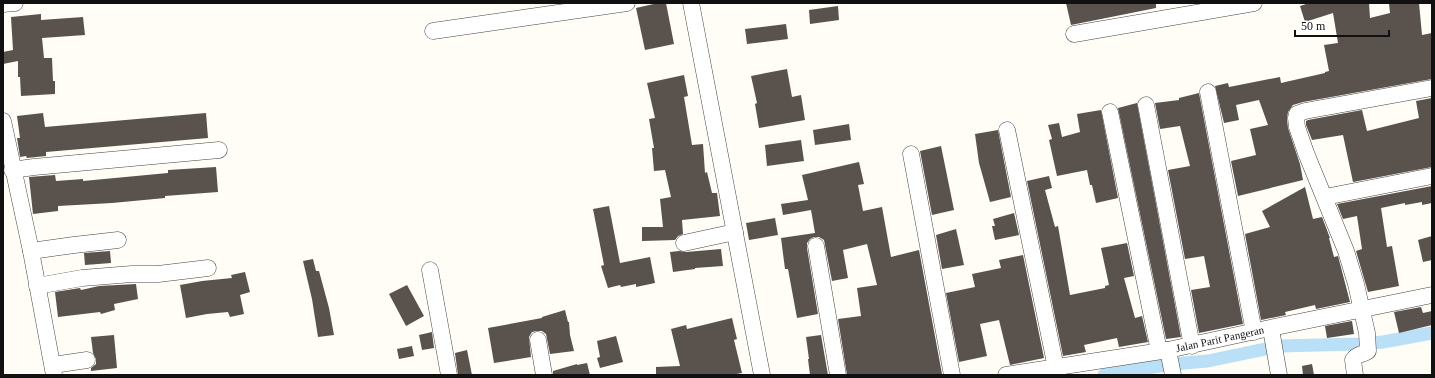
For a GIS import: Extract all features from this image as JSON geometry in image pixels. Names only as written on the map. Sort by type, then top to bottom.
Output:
[{"type":"street","points":[[3,4],[15,3]]},
{"type":"street","points":[[433,31],[627,3]]},
{"type":"street","points":[[691,3],[762,375]]},
{"type":"street","points":[[1074,34],[1254,3]]},
{"type":"street","points":[[1355,375],[1353,360],[1358,354],[1368,351],[1368,340],[1356,284],[1346,251],[1297,127],[1297,114],[1305,111],[1432,88]]},
{"type":"street","points":[[1208,92],[1254,332]]},
{"type":"street","points":[[1146,104],[1192,346]]},
{"type":"street","points":[[1110,112],[1166,353],[1173,373]]},
{"type":"street","points":[[3,121],[12,170],[31,251],[54,370],[87,360]]},
{"type":"street","points":[[1007,130],[1056,368]]},
{"type":"street","points":[[12,170],[219,150]]},
{"type":"street","points":[[911,154],[952,375]]},
{"type":"street","points":[[1325,197],[1432,176]]},
{"type":"street","points":[[684,243],[735,232]]},
{"type":"street","points":[[31,251],[118,240]]},
{"type":"street","points":[[816,246],[838,375]]},
{"type":"street","points":[[37,286],[82,278],[132,274],[158,274],[208,268]]},
{"type":"street","points":[[430,270],[449,375]]},
{"type":"street","name":"Jalan Parit Pangeran","points":[[1006,375],[1166,353],[1254,332],[1272,333],[1361,310],[1432,295]]},
{"type":"street","points":[[1272,333],[1279,375]]},
{"type":"street","points":[[538,340],[544,375]]},
{"type":"building","points":[[658,3],[666,3],[674,44],[645,50],[636,8]]},
{"type":"building","points":[[1066,3],[1156,3],[1156,8],[1071,25]]},
{"type":"building","points":[[1309,3],[1369,3],[1370,18],[1390,13],[1389,3],[1419,3],[1422,35],[1432,33],[1432,79],[1293,105],[1288,112],[1288,128],[1300,164],[1303,180],[1238,196],[1231,161],[1256,155],[1250,129],[1268,125],[1259,100],[1236,105],[1239,120],[1224,123],[1215,86],[1228,83],[1229,87],[1280,77],[1281,83],[1329,71],[1324,45],[1338,43],[1333,13],[1305,22],[1300,6]]},
{"type":"building","points":[[838,6],[839,20],[810,24],[809,10]]},
{"type":"building","points":[[41,14],[41,20],[83,17],[85,35],[42,38],[44,58],[52,58],[55,94],[21,96],[20,77],[18,77],[18,61],[3,64],[3,52],[13,50],[11,17]]},
{"type":"building","points":[[786,24],[788,39],[747,44],[745,29]]},
{"type":"building","points":[[787,69],[792,97],[801,95],[805,120],[759,128],[755,104],[757,103],[751,76]]},
{"type":"building","points":[[684,75],[688,96],[684,97],[692,145],[703,144],[705,173],[707,172],[712,193],[717,193],[720,216],[682,220],[683,234],[678,236],[675,240],[642,241],[642,227],[663,227],[660,199],[671,197],[665,170],[654,171],[652,148],[654,148],[649,119],[655,118],[647,83]]},
{"type":"building","points":[[1199,93],[1243,324],[1199,333],[1191,290],[1210,287],[1204,256],[1185,259],[1168,170],[1190,166],[1180,126],[1160,129],[1155,103],[1179,100],[1179,98]]},
{"type":"building","points":[[1432,98],[1432,167],[1353,182],[1343,135],[1312,140],[1306,125],[1306,121],[1308,120],[1362,110],[1367,131],[1419,118],[1416,101]]},
{"type":"building","points":[[1137,103],[1181,337],[1166,339],[1118,108]]},
{"type":"building","points":[[1101,110],[1118,198],[1096,203],[1087,170],[1057,176],[1049,140],[1052,139],[1048,125],[1059,123],[1062,137],[1080,132],[1077,114]]},
{"type":"building","points":[[43,113],[45,127],[206,113],[208,138],[46,152],[46,156],[27,158],[26,156],[20,157],[17,138],[20,138],[17,116]]},
{"type":"building","points":[[849,124],[851,140],[815,145],[813,130]]},
{"type":"building","points":[[998,130],[1011,197],[990,202],[979,163],[975,134]]},
{"type":"building","points":[[801,140],[804,161],[767,166],[765,145]]},
{"type":"building","points":[[941,146],[954,210],[932,215],[920,151]]},
{"type":"building","points":[[859,162],[864,184],[858,185],[863,211],[882,207],[891,257],[919,250],[942,374],[847,375],[838,319],[861,316],[857,288],[877,285],[867,244],[843,250],[848,278],[832,281],[824,240],[819,237],[810,239],[807,243],[807,248],[818,314],[797,318],[788,269],[785,269],[781,238],[815,233],[811,210],[783,215],[781,204],[808,200],[802,175]]},
{"type":"building","points":[[216,167],[218,192],[165,196],[165,198],[112,203],[58,206],[58,211],[33,214],[29,177],[55,175],[56,181],[83,179],[83,181],[168,173],[168,170]]},
{"type":"building","points":[[1049,176],[1052,188],[1045,190],[1055,227],[1058,226],[1070,295],[1105,288],[1105,286],[1109,285],[1101,248],[1127,243],[1134,276],[1124,278],[1135,318],[1142,316],[1148,342],[1119,347],[1117,338],[1084,345],[1086,352],[1063,356],[1027,181]]},
{"type":"building","points":[[1432,186],[1432,203],[1422,205],[1422,202],[1405,205],[1405,203],[1381,208],[1387,247],[1392,246],[1399,286],[1368,292],[1356,251],[1362,249],[1357,216],[1343,219],[1337,204]]},
{"type":"building","points":[[1305,187],[1313,219],[1322,217],[1330,238],[1334,257],[1338,256],[1350,302],[1316,309],[1315,305],[1285,312],[1286,315],[1261,320],[1245,234],[1270,227],[1262,211]]},
{"type":"building","points":[[609,206],[620,263],[650,257],[655,283],[636,287],[636,284],[621,287],[620,285],[608,288],[601,266],[604,265],[593,209]]},
{"type":"building","points":[[1014,213],[1019,235],[995,240],[992,226],[995,226],[993,219]]},
{"type":"building","points":[[775,218],[778,235],[749,240],[746,223]]},
{"type":"building","points":[[956,229],[964,265],[942,269],[936,235]]},
{"type":"building","points":[[1432,236],[1432,260],[1423,262],[1418,240]]},
{"type":"building","points":[[721,249],[723,266],[695,268],[673,272],[670,252]]},
{"type":"building","points":[[110,251],[111,263],[85,265],[84,253]]},
{"type":"building","points":[[1023,255],[1044,358],[1010,365],[999,320],[980,324],[987,356],[959,362],[946,293],[975,287],[972,274],[1001,268],[999,260]]},
{"type":"building","points":[[313,259],[316,271],[319,271],[329,308],[334,335],[318,337],[312,299],[303,261]]},
{"type":"building","points":[[245,272],[250,292],[240,295],[244,314],[230,317],[228,312],[186,318],[180,285],[232,278],[231,275]]},
{"type":"building","points":[[136,284],[138,299],[114,304],[115,310],[101,314],[100,312],[58,317],[55,292],[80,288],[81,290],[99,286]]},
{"type":"building","points":[[407,285],[424,316],[406,326],[389,294]]},
{"type":"building","points":[[1421,307],[1423,313],[1432,311],[1432,325],[1399,333],[1394,312]]},
{"type":"building","points":[[565,310],[569,322],[570,335],[574,351],[550,354],[546,334],[542,331],[537,331],[532,332],[529,337],[531,357],[494,363],[488,328],[542,318]]},
{"type":"building","points":[[732,318],[737,339],[734,340],[742,373],[731,375],[656,375],[656,367],[680,366],[671,329],[686,325],[687,329]]},
{"type":"building","points":[[1352,321],[1354,334],[1327,338],[1325,326]]},
{"type":"building","points":[[432,332],[434,348],[422,350],[419,335]]},
{"type":"building","points":[[114,335],[117,368],[91,371],[91,368],[96,364],[96,359],[93,353],[91,337]]},
{"type":"building","points":[[821,335],[828,375],[810,375],[806,337]]},
{"type":"building","points":[[616,336],[623,362],[600,368],[597,358],[600,357],[597,341]]},
{"type":"building","points":[[412,346],[414,356],[399,359],[397,349]]},
{"type":"building","points":[[467,350],[472,375],[458,375],[455,353]]},
{"type":"building","points":[[587,363],[590,375],[553,375],[553,371],[577,364]]},
{"type":"building","points":[[1312,364],[1314,375],[1303,375],[1302,366]]},
{"type":"waterway","points":[[1104,375],[1172,364],[1208,361],[1280,346],[1383,342],[1432,333]]}]
